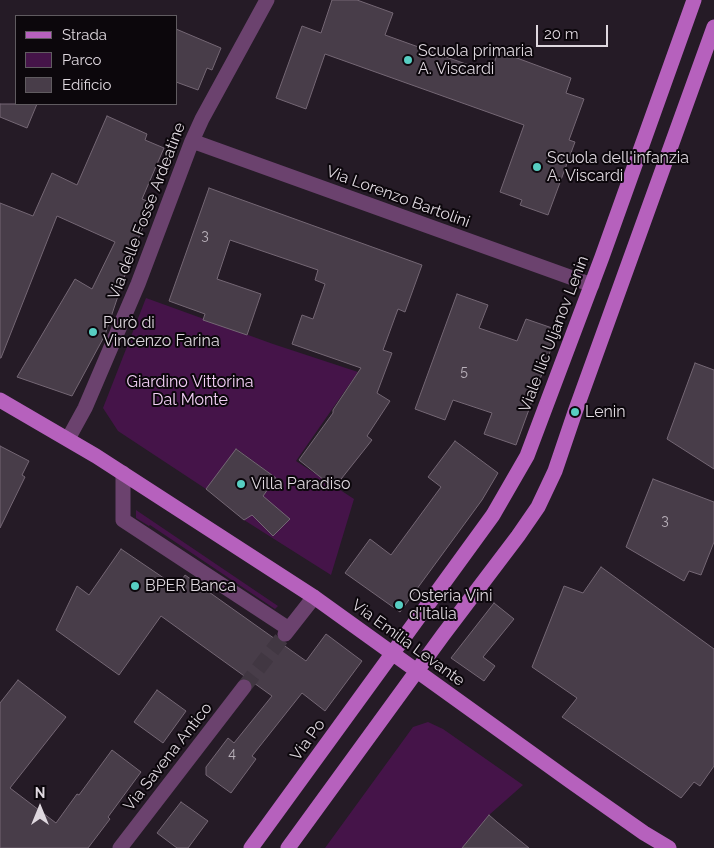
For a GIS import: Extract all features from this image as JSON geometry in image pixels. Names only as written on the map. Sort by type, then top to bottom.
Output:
[{"type":"main road","name":"Viale Ilic Uljanov Lenin","points":[[393,653],[493,515],[527,456],[592,285],[694,0]]},
{"type":"main road","points":[[288,848],[538,507],[555,471],[570,424],[714,27]]},
{"type":"main road","name":"Via Emilia Levante","points":[[0,400],[68,438],[314,597],[577,786],[644,833],[669,848]]},
{"type":"main road","name":"Via Po","points":[[251,848],[393,653]]},
{"type":"street","name":"Via delle Fosse Ardeatine","points":[[68,438],[85,408],[138,284],[192,141],[202,119],[267,0]]},
{"type":"street","name":"Via Lorenzo Bartolini","points":[[192,141],[592,285]]},
{"type":"street","points":[[123,473],[123,520],[287,632],[314,597]]},
{"type":"street","name":"Via Savena Antico","points":[[120,848],[244,687]]},
{"type":"green space","name":"Giardino Vittorina Dal Monte","points":[[146,298],[273,344],[358,372],[296,461],[354,499],[331,575],[244,520],[276,478],[237,449],[206,489],[118,431],[103,408]]},
{"type":"green space","points":[[136,510],[278,606],[275,609],[150,525],[136,518]]},
{"type":"green space","points":[[428,722],[443,729],[523,785],[489,815],[462,848],[325,848],[413,727]]},
{"type":"building","points":[[332,0],[357,0],[393,13],[385,35],[491,73],[498,51],[571,78],[566,93],[584,99],[569,140],[575,142],[548,215],[520,205],[522,200],[500,192],[524,125],[325,54],[306,109],[276,98],[302,26],[321,33]]},
{"type":"building","points":[[178,30],[221,48],[212,70],[207,68],[198,90],[178,83]]},
{"type":"building","points":[[0,104],[37,105],[27,128],[0,117]]},
{"type":"building","points":[[107,116],[147,134],[145,140],[164,148],[142,199],[152,203],[105,335],[72,396],[17,377],[75,279],[92,289],[115,242],[57,216],[0,358],[0,203],[33,216],[52,173],[77,185]]},
{"type":"building","points":[[209,188],[422,265],[405,312],[398,309],[383,350],[392,353],[377,393],[390,401],[367,436],[372,440],[334,488],[299,460],[333,413],[333,410],[361,368],[292,344],[302,315],[313,319],[325,284],[315,280],[318,270],[230,240],[217,279],[261,294],[247,335],[203,320],[205,314],[169,301]]},
{"type":"building","points":[[457,294],[488,305],[479,328],[517,341],[526,319],[558,330],[516,445],[484,434],[492,413],[453,400],[445,420],[415,409]]},
{"type":"building","points":[[695,363],[714,370],[714,469],[667,439]]},
{"type":"building","points":[[455,441],[498,473],[482,500],[400,612],[345,573],[370,539],[391,555],[441,487],[428,477]]},
{"type":"building","points":[[0,446],[29,461],[22,475],[25,477],[0,528]]},
{"type":"building","name":"Villa Paradiso","points":[[236,449],[276,478],[263,496],[290,519],[273,536],[252,515],[244,520],[206,489]]},
{"type":"building","points":[[653,479],[714,502],[714,542],[701,575],[689,571],[684,581],[626,547]]},
{"type":"building","points":[[121,549],[177,587],[185,575],[306,661],[326,634],[362,661],[325,711],[302,693],[252,756],[256,759],[231,793],[206,775],[206,767],[228,738],[234,743],[272,696],[161,616],[119,675],[56,630],[77,586],[89,595]]},
{"type":"building","points":[[601,567],[714,649],[714,766],[700,786],[694,782],[681,798],[562,717],[577,698],[532,667],[564,586],[583,593]]},
{"type":"building","points":[[494,603],[514,619],[483,657],[495,666],[484,681],[451,658]]},
{"type":"building","points":[[18,680],[66,717],[10,788],[56,823],[112,750],[141,772],[88,848],[0,848],[0,703]]},
{"type":"building","points":[[157,690],[186,711],[163,743],[134,722]]},
{"type":"building","points":[[181,802],[208,821],[188,848],[177,848],[157,833]]},
{"type":"building","points":[[489,815],[497,822],[529,848],[462,848]]},
{"type":"tunnel","points":[[244,687],[285,634]]},
{"type":"place","name":"Scuola primaria A. Viscardi","points":[[408,60]]},
{"type":"place","name":"Scuola dell'infanzia A. Viscardi","points":[[537,167]]},
{"type":"place","name":"Purò di Vincenzo Farina","points":[[93,332]]},
{"type":"place","name":"Lenin","points":[[575,412]]},
{"type":"place","name":"Villa Paradiso","points":[[241,484]]},
{"type":"place","name":"BPER Banca","points":[[135,586]]},
{"type":"place","name":"Osteria Vini d'Italia","points":[[399,605]]}]
